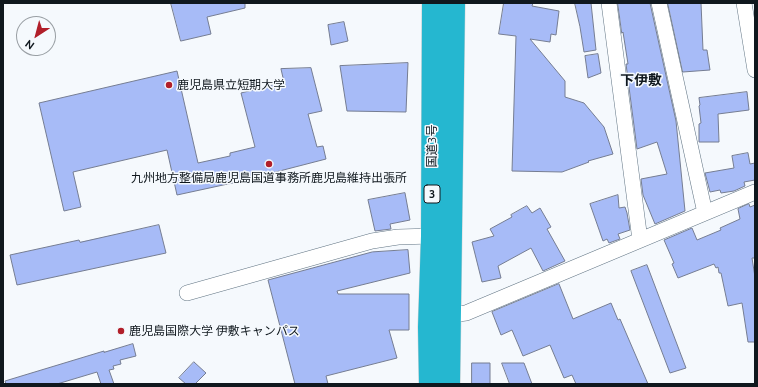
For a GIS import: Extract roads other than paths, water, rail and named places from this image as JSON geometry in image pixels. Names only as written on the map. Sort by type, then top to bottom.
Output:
[{"type":"highway","name":"国道3号","points":[[430,384],[429,327],[432,236],[433,3]]},
{"type":"highway","name":"国道3号","points":[[450,384],[454,3]]},
{"type":"street","points":[[609,3],[640,240]]},
{"type":"street","points":[[659,3],[704,212]]},
{"type":"street","points":[[744,3],[755,70]]},
{"type":"street","points":[[451,315],[466,313],[704,212],[755,192]]},
{"type":"street","points":[[187,293],[372,241],[398,237],[432,236]]},
{"type":"place","name":"鹿児島県立短期大学","points":[[169,85]]},
{"type":"place","name":"九州地方整備局鹿児島国道事務所鹿児島維持出張所","points":[[269,164]]},
{"type":"place","name":"鹿児島国際大学 伊敷キャンパス","points":[[121,331]]},
{"type":"district","name":"下伊敷","points":[[641,80]]}]
